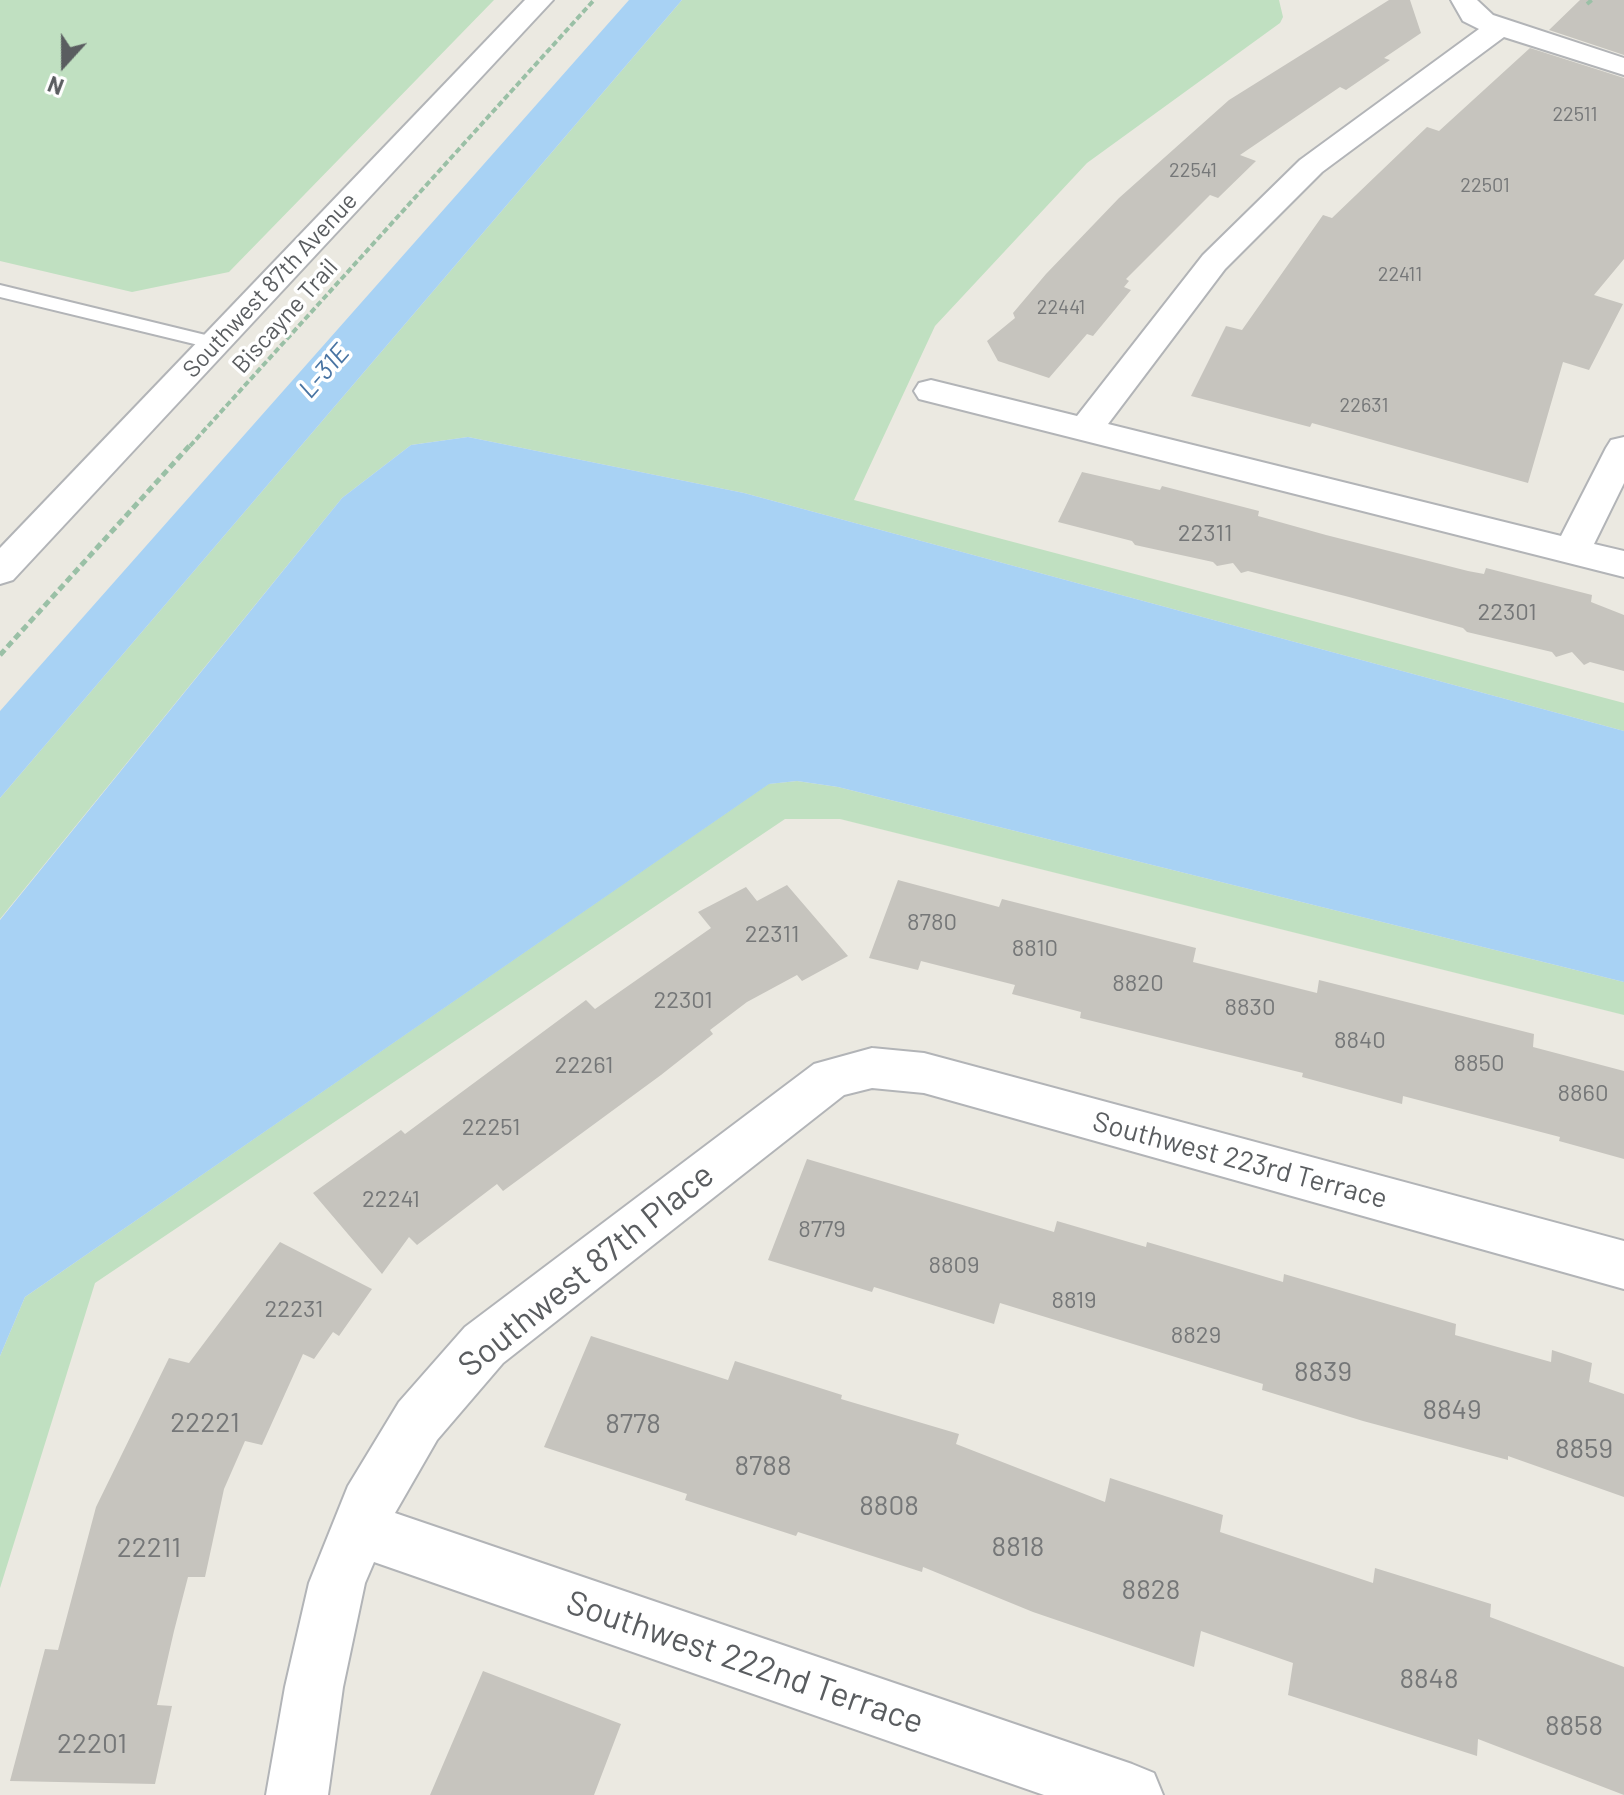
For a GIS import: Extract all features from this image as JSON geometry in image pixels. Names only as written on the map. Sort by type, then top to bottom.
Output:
[{"type":"street","name":"Southwest 87th Avenue","points":[[0,571],[540,0]]},
{"type":"street","points":[[1464,0],[1477,18],[1624,67]]},
{"type":"street","points":[[1085,430],[1214,262],[1311,166],[1499,27]]},
{"type":"street","points":[[931,391],[1624,564]]},
{"type":"street","points":[[1572,550],[1624,448]]},
{"type":"street","name":"Southwest 223rd Terrace","points":[[855,1071],[885,1067],[924,1073],[1624,1265]]},
{"type":"street","name":"Southwest 87th Place","points":[[297,1795],[324,1636],[337,1583],[358,1528],[390,1464],[418,1421],[484,1345],[820,1083],[855,1071]]},
{"type":"street","name":"Southwest 222nd Terrace","points":[[358,1528],[1132,1795]]},
{"type":"lane","points":[[0,291],[215,343]]},
{"type":"path","name":"Biscayne Trail","points":[[0,655],[594,0]]},
{"type":"path","points":[[1587,4],[1592,0]]},
{"type":"green space","points":[[0,0],[494,0],[229,272],[132,292],[0,261]]},
{"type":"green space","points":[[682,0],[1279,0],[1283,17],[1280,23],[1087,163],[935,326],[854,500],[1624,703],[1624,731],[744,493],[468,437],[411,445],[342,498],[0,919],[0,798]]},
{"type":"green space","points":[[797,781],[838,787],[1624,982],[1624,1015],[840,819],[785,819],[95,1283],[0,1588],[0,1356],[25,1297],[768,784]]},
{"type":"water","name":"L-31E","points":[[629,0],[682,0],[0,798],[0,711]]},
{"type":"water","points":[[468,437],[744,493],[1624,731],[1624,982],[838,787],[797,781],[769,784],[25,1297],[0,1356],[0,920],[342,498],[411,445]]},
{"type":"building","points":[[1389,0],[1410,0],[1421,33],[1384,58],[1390,60],[1346,90],[1340,87],[1240,155],[1256,161],[1218,198],[1210,195],[1126,279],[1129,281],[1124,287],[1131,290],[1093,336],[1087,334],[1049,378],[998,361],[987,341],[1015,318],[1013,313],[1046,274],[1119,198],[1229,100]]},
{"type":"building","points":[[1580,0],[1624,0],[1624,55],[1549,30]]},
{"type":"building","points":[[1530,48],[1624,78],[1624,259],[1594,295],[1623,304],[1589,370],[1563,362],[1528,483],[1312,423],[1310,427],[1191,396],[1226,326],[1242,330],[1323,215],[1332,218],[1427,127],[1439,131]]},
{"type":"building","points":[[1082,472],[1160,490],[1162,486],[1259,511],[1258,516],[1326,535],[1468,571],[1484,574],[1486,568],[1592,595],[1591,602],[1624,615],[1624,671],[1590,662],[1584,665],[1572,652],[1556,657],[1552,652],[1467,632],[1463,628],[1349,597],[1248,571],[1241,573],[1233,563],[1217,566],[1213,562],[1135,545],[1132,541],[1058,522]]},
{"type":"building","points":[[898,880],[999,907],[1002,899],[1196,948],[1193,962],[1317,993],[1319,980],[1534,1034],[1533,1047],[1624,1071],[1624,1159],[1559,1141],[1560,1137],[1403,1096],[1402,1104],[1302,1077],[1303,1073],[1080,1018],[1081,1012],[1012,994],[1015,985],[921,961],[918,970],[869,958]]},
{"type":"building","points":[[787,885],[848,956],[802,981],[797,975],[747,1002],[710,1030],[713,1034],[661,1075],[503,1191],[497,1184],[417,1245],[409,1237],[382,1274],[313,1193],[401,1130],[405,1134],[586,1000],[595,1009],[711,928],[698,912],[746,887],[757,901]]},
{"type":"building","points":[[807,1159],[1054,1232],[1057,1221],[1146,1247],[1147,1242],[1283,1282],[1284,1274],[1456,1324],[1455,1335],[1551,1362],[1552,1350],[1592,1363],[1589,1382],[1624,1394],[1624,1497],[1508,1456],[1508,1460],[1262,1390],[1263,1384],[1000,1303],[994,1324],[874,1287],[872,1292],[768,1260]]},
{"type":"building","points":[[280,1242],[372,1289],[339,1336],[333,1332],[314,1359],[303,1354],[262,1445],[245,1441],[224,1489],[205,1577],[188,1577],[157,1705],[172,1706],[155,1784],[10,1781],[45,1649],[58,1650],[96,1507],[169,1358],[189,1363]]},
{"type":"building","points":[[591,1336],[728,1380],[735,1361],[842,1395],[841,1399],[959,1434],[956,1444],[1105,1502],[1110,1478],[1223,1515],[1220,1532],[1373,1583],[1375,1568],[1491,1604],[1490,1617],[1624,1667],[1624,1795],[1478,1739],[1477,1756],[1288,1695],[1293,1663],[1201,1631],[1194,1667],[1033,1612],[923,1567],[922,1572],[798,1532],[796,1536],[685,1500],[687,1494],[544,1447]]},
{"type":"building","points":[[483,1671],[621,1724],[594,1795],[430,1795]]}]
